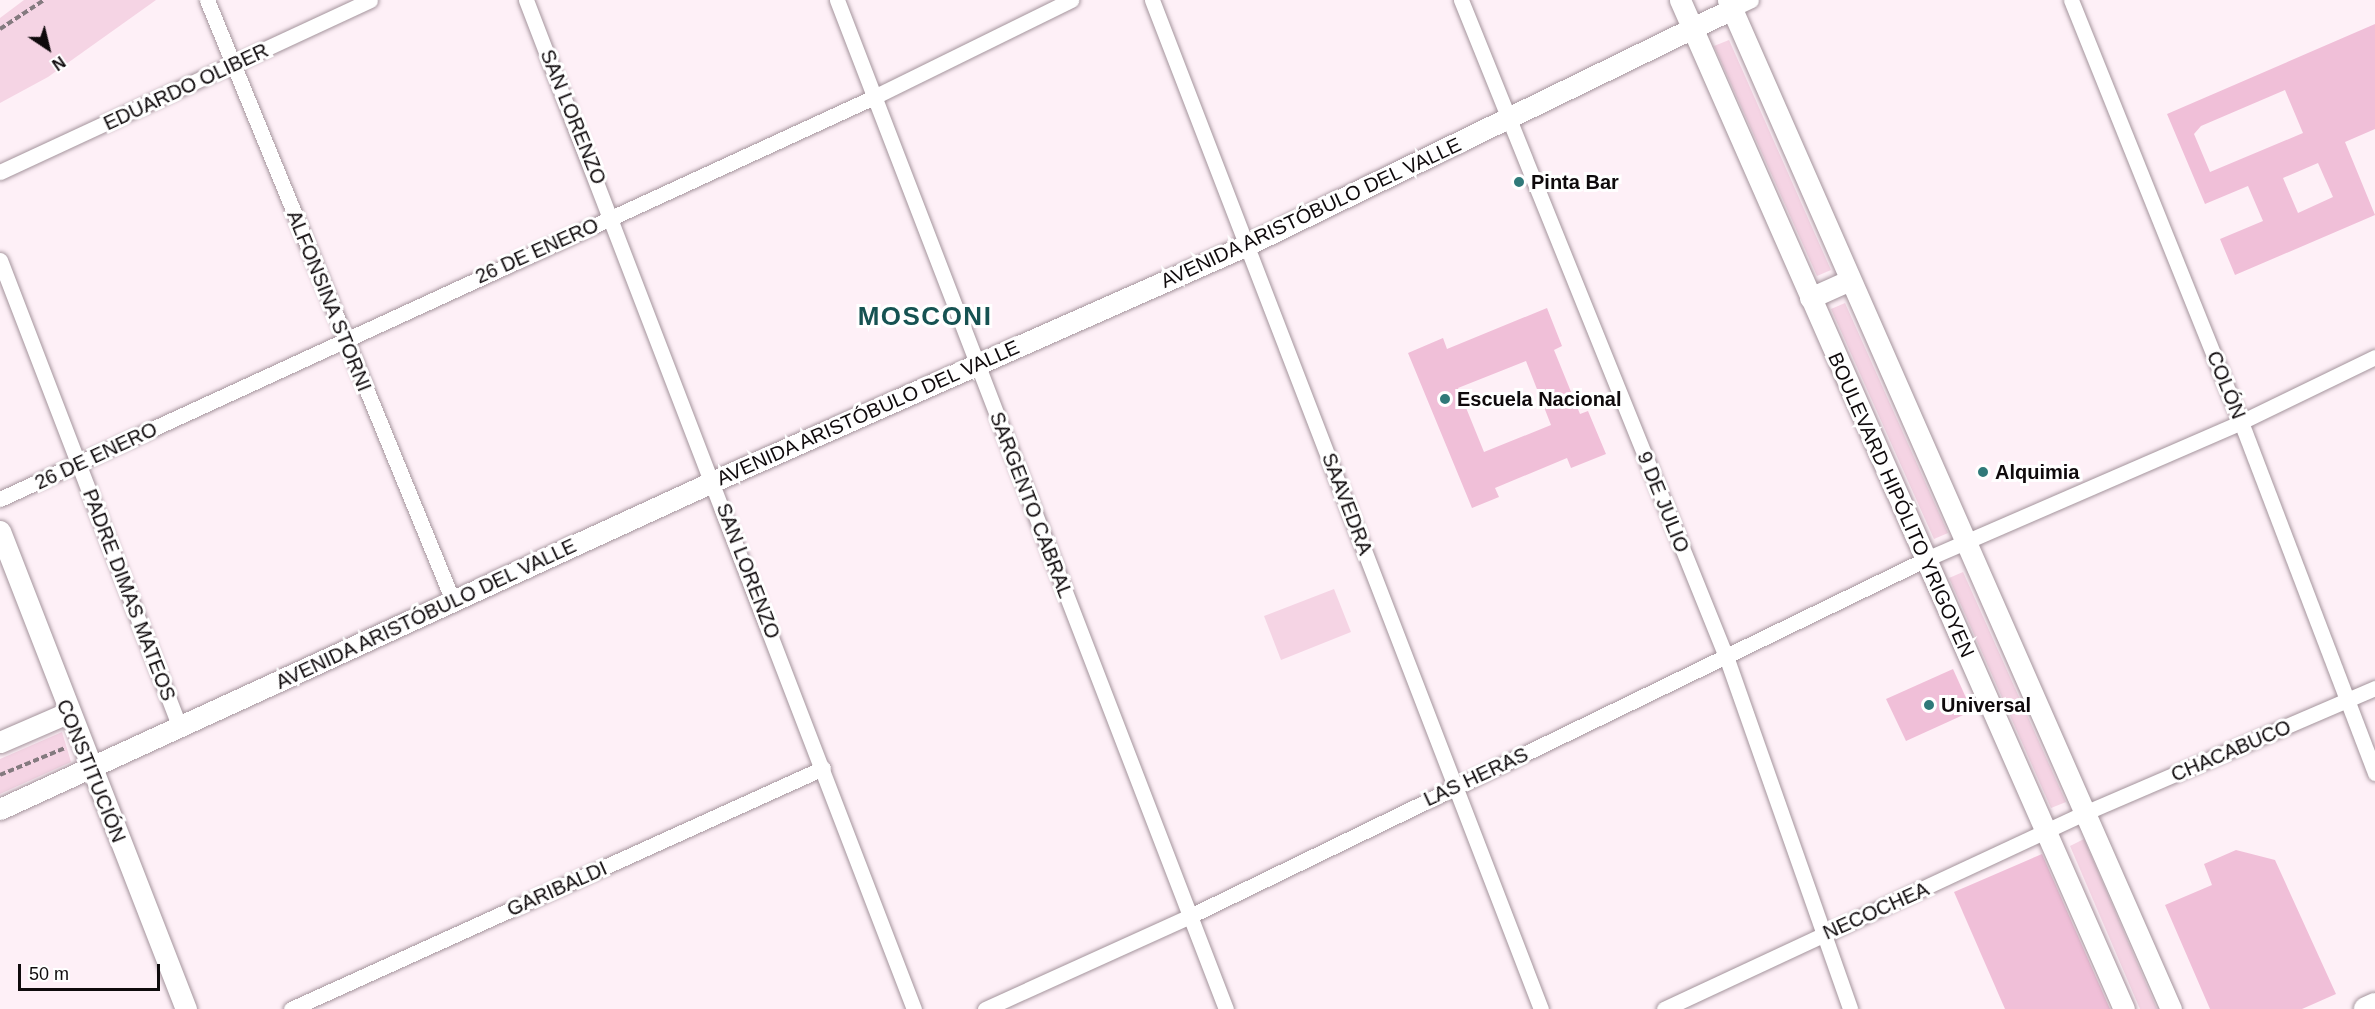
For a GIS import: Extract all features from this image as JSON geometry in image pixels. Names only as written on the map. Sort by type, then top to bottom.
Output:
[{"type":"main road","points":[[2366,1009],[2375,1005]]},
{"type":"street","name":"ALFONSINA STORNI","points":[[207,0],[343,339],[453,601]]},
{"type":"street","name":"EDUARDO OLIBER","points":[[0,172],[233,66],[370,0]]},
{"type":"street","name":"SAN LORENZO","points":[[526,0],[613,216],[914,1009]]},
{"type":"street","name":"SARGENTO CABRAL","points":[[837,0],[1226,1009]]},
{"type":"street","name":"26 DE ENERO","points":[[0,499],[79,465],[343,339],[874,98],[1071,0]]},
{"type":"street","name":"SAAVEDRA","points":[[1152,0],[1541,1009]]},
{"type":"street","name":"9 DE JULIO","points":[[1461,0],[1727,659],[1821,934],[1850,1009]]},
{"type":"street","name":"BOULEVARD HIPÓLITO YRIGOYEN","points":[[1680,0],[1924,560],[2124,1009]]},
{"type":"street","name":"COLÓN","points":[[2071,0],[2241,422],[2375,773]]},
{"type":"street","name":"AVENIDA ARISTÓBULO DEL VALLE","points":[[0,809],[91,770],[714,481],[1247,245],[1509,119],[1737,3]]},
{"type":"street","points":[[1737,3],[1850,279],[1965,543],[2087,812],[2171,1009]]},
{"type":"street","name":"PADRE DIMAS MATEOS","points":[[0,260],[180,728]]},
{"type":"street","points":[[1810,298],[1850,279]]},
{"type":"street","name":"LAS HERAS","points":[[985,1009],[1190,916],[1456,786],[1727,659],[1924,560],[2241,422],[2375,357]]},
{"type":"street","name":"CONSTITUCIÓN","points":[[0,531],[67,712],[186,1009]]},
{"type":"street","name":"CHACABUCO","points":[[2087,812],[2375,688]]},
{"type":"street","points":[[0,742],[67,712]]},
{"type":"street","name":"GARIBALDI","points":[[291,1009],[823,768]]},
{"type":"street","name":"NECOCHEA","points":[[1664,1009],[1821,934],[2048,834],[2087,812]]},
{"type":"path","points":[[0,29],[44,0]]},
{"type":"path","points":[[0,775],[79,742]]},
{"type":"shaded area","points":[[24,0],[156,0],[48,77],[0,103],[0,18]]},
{"type":"shaded area","points":[[1729,40],[1831,270],[1817,276],[1714,46]]},
{"type":"shaded area","points":[[1845,303],[1948,533],[1934,539],[1831,309]]},
{"type":"shaded area","points":[[1963,572],[2066,802],[2051,808],[1949,578]]},
{"type":"shaded area","points":[[1334,589],[1351,632],[1281,660],[1264,616]]},
{"type":"shaded area","points":[[62,732],[71,762],[0,794],[0,759]]},
{"type":"shaded area","points":[[2084,839],[2157,1009],[2140,1009],[2070,846]]},
{"type":"building","points":[[2375,24],[2375,129],[2345,142],[2375,215],[2235,275],[2220,239],[2263,221],[2248,186],[2205,204],[2167,114]],"holes":[[[2285,90],[2303,133],[2210,172],[2194,134],[2201,126]],[[2318,163],[2333,197],[2298,213],[2283,178]]]},
{"type":"building","name":"Escuela Nacional","points":[[1547,308],[1562,346],[1554,350],[1580,414],[1588,411],[1606,454],[1571,468],[1567,458],[1495,488],[1499,497],[1472,508],[1408,353],[1443,338],[1447,349]],"holes":[[[1526,361],[1551,425],[1484,452],[1458,388]]]},
{"type":"building","name":"Universal","points":[[1953,669],[1972,711],[1906,741],[1886,699]]},
{"type":"building","points":[[2236,850],[2275,860],[2336,994],[2302,1009],[2210,1009],[2165,905],[2212,885],[2204,864]]},
{"type":"building","points":[[2042,854],[2110,1009],[2005,1009],[1954,892]]},
{"type":"place","name":"Pinta Bar","points":[[1519,182]]},
{"type":"place","name":"Escuela Nacional","points":[[1445,399]]},
{"type":"place","name":"Alquimia","points":[[1983,472]]},
{"type":"place","name":"Universal","points":[[1929,705]]},
{"type":"district","name":"MOSCONI","points":[[925,317]]}]
